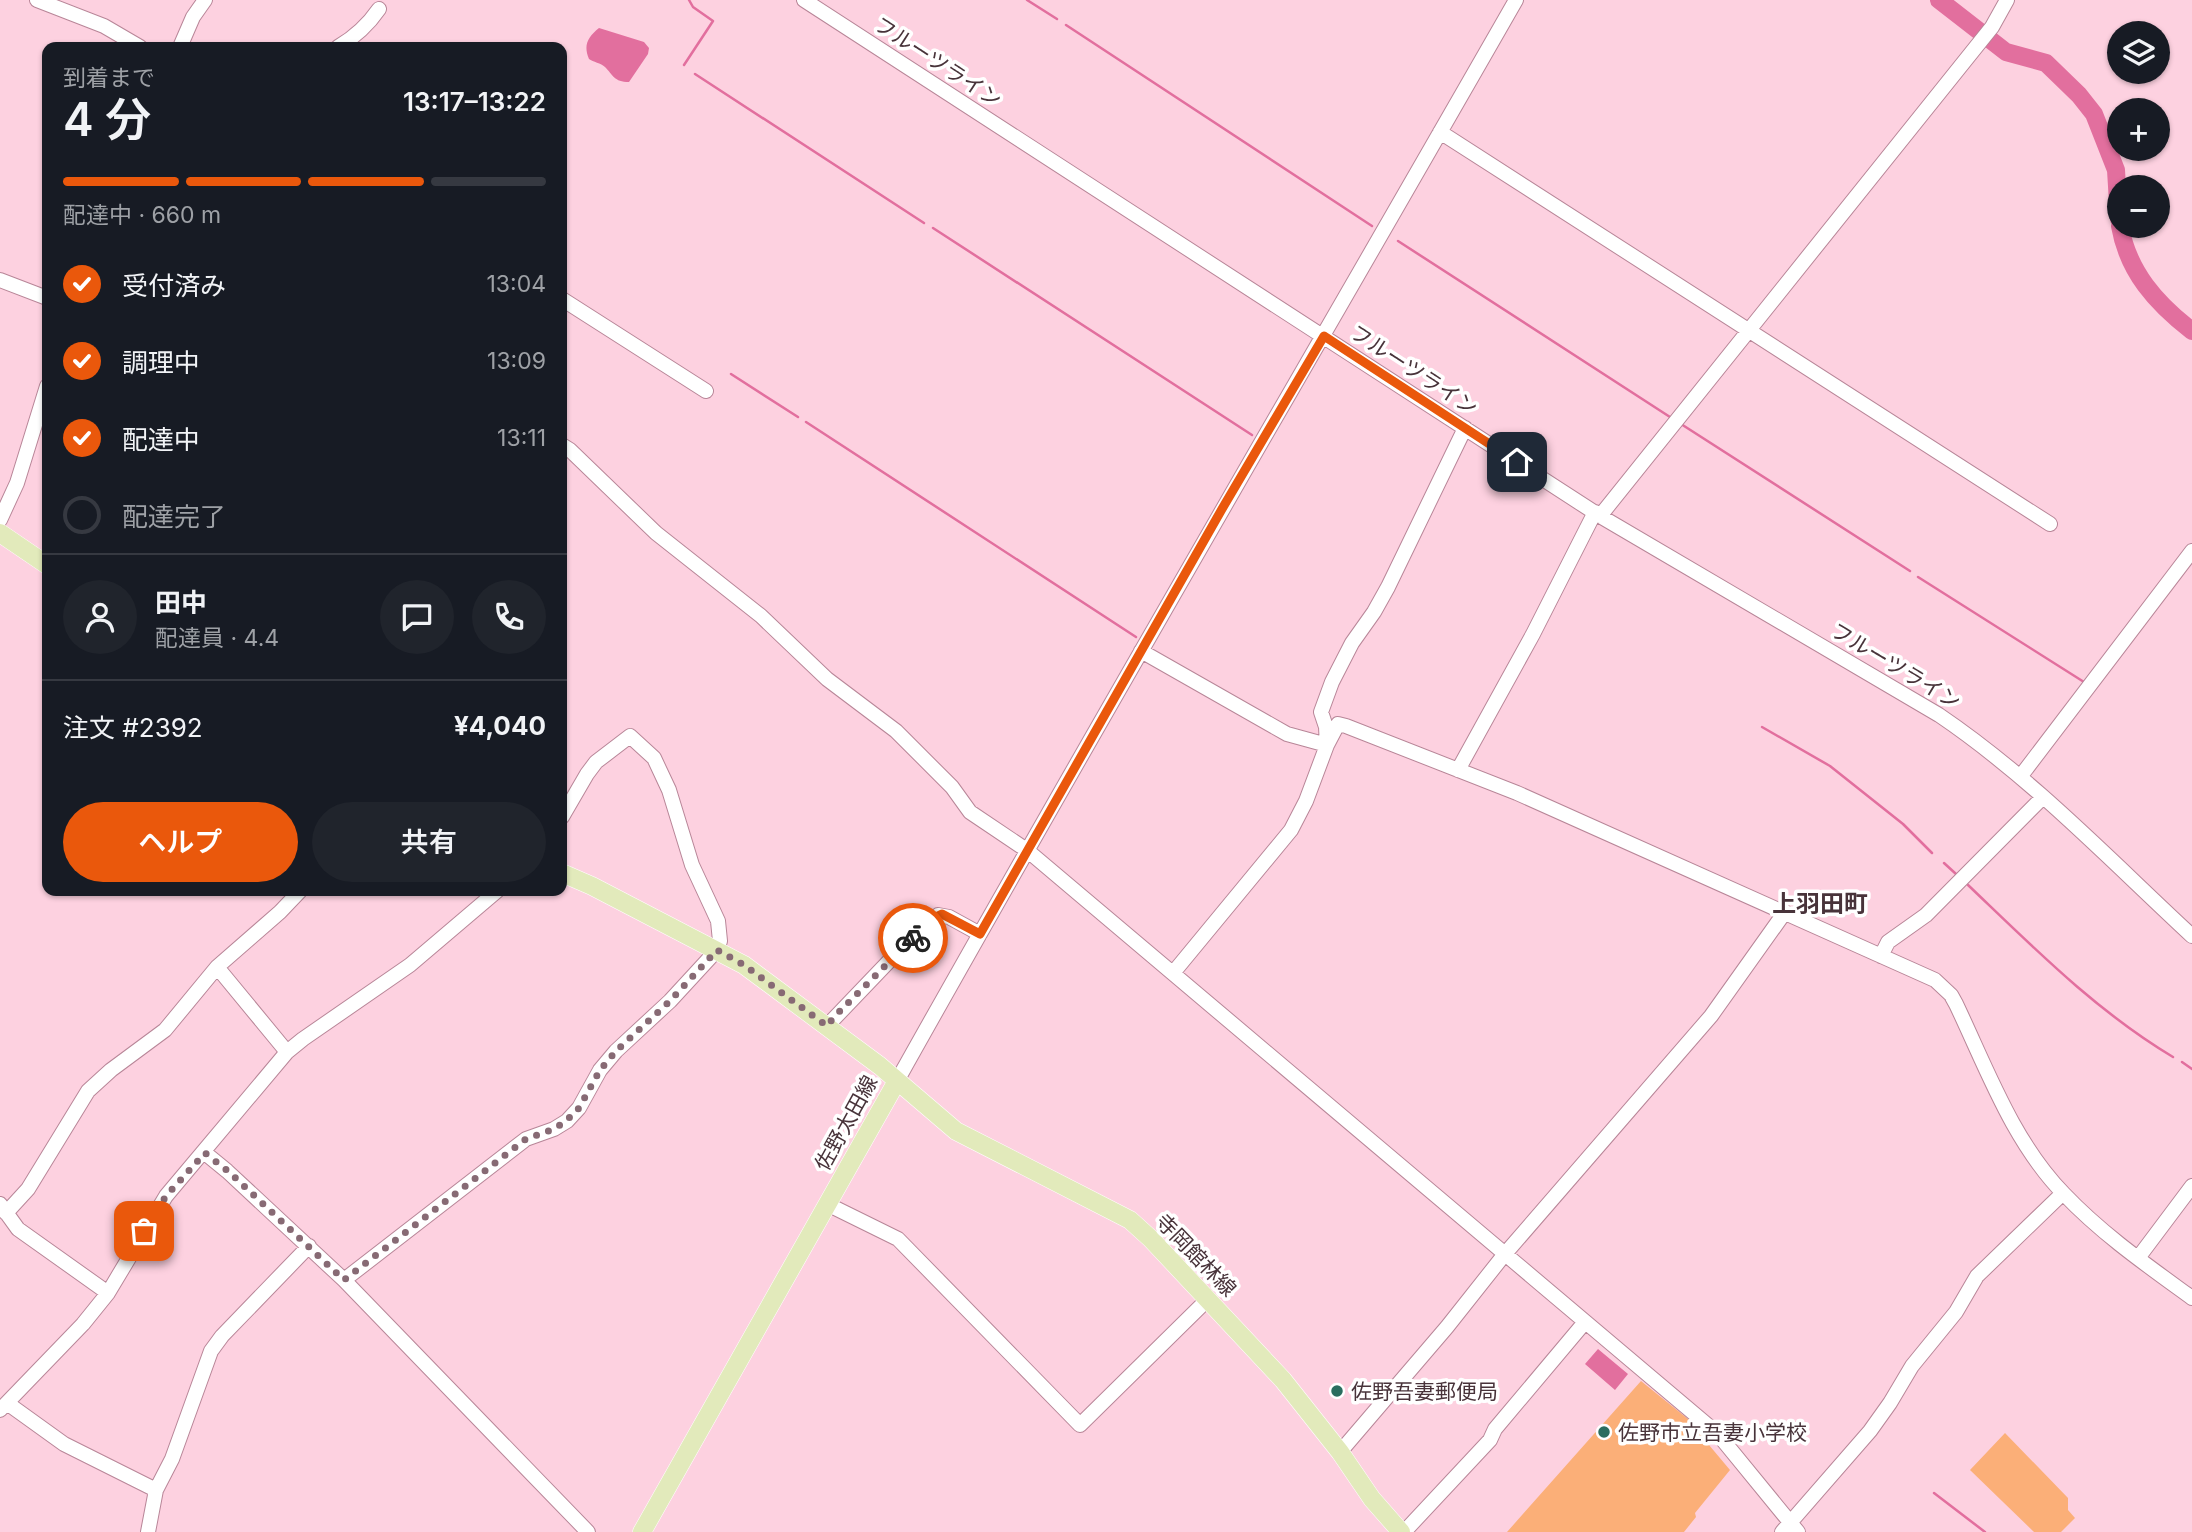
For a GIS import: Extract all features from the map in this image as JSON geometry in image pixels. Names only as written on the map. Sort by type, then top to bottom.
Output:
[{"type":"main road","points":[[0,533],[42,562]]},
{"type":"main road","name":"佐野太田線","points":[[567,875],[744,965],[864,1053],[897,1081],[642,1532]]},
{"type":"main road","name":"寺岡館林線","points":[[897,1081],[967,1138],[1130,1220],[1283,1380],[1340,1452],[1372,1499],[1403,1532]]},
{"type":"street","points":[[37,0],[104,26],[131,42]]},
{"type":"street","points":[[182,42],[193,17],[205,0]]},
{"type":"street","name":"フルーツライン","points":[[804,0],[1598,514],[1916,700],[1958,728],[2020,776],[2192,936]]},
{"type":"street","points":[[897,1081],[1222,509],[1516,0]]},
{"type":"street","points":[[1458,770],[1598,514],[1992,27],[2007,0]]},
{"type":"street","points":[[346,42],[365,27],[379,9]]},
{"type":"street","points":[[1440,132],[2050,524]]},
{"type":"street","points":[[0,280],[42,296]]},
{"type":"street","points":[[567,302],[706,391]]},
{"type":"street","points":[[0,520],[17,483],[42,402]]},
{"type":"street","points":[[1327,745],[1326,727],[1321,712],[1332,682],[1352,643],[1388,587],[1465,428]]},
{"type":"street","points":[[567,448],[656,533],[761,616],[827,680],[896,731],[952,787],[970,812],[1028,850],[1717,1433],[1790,1529],[1891,1403],[1912,1366],[1956,1312],[1977,1276],[2063,1193]]},
{"type":"street","points":[[2020,776],[2192,551]]},
{"type":"street","points":[[1142,651],[1287,734],[1327,745]]},
{"type":"street","points":[[1173,973],[1291,830],[1338,724],[1529,798],[1935,980],[1951,995],[1988,1077],[2028,1147],[2063,1193],[2112,1239],[2192,1298]]},
{"type":"street","points":[[344,1280],[526,1139],[554,1129],[566,1121],[579,1108],[600,1070],[616,1051],[670,1001],[717,950],[720,941],[718,921],[692,865],[669,790],[654,758],[630,736],[596,762],[567,808]]},
{"type":"street","points":[[1881,956],[1888,942],[1926,915],[2043,797]]},
{"type":"street","points":[[108,1293],[18,1229],[3,1208],[28,1189],[88,1091],[111,1070],[166,1030],[217,967],[295,896]]},
{"type":"street","points":[[156,1490],[64,1444],[4,1406],[83,1324],[108,1293],[161,1203],[287,1052],[410,965],[491,896]]},
{"type":"street","points":[[1340,1452],[1447,1327],[1504,1255],[1711,1016],[1785,912]]},
{"type":"street","points":[[827,1026],[884,965],[938,915],[949,917],[980,934]]},
{"type":"street","points":[[217,967],[287,1052]]},
{"type":"street","points":[[205,1153],[228,1171],[344,1280],[588,1532]]},
{"type":"street","points":[[2138,1258],[2192,1186]]},
{"type":"street","points":[[827,1204],[898,1239],[1080,1425],[1208,1299]]},
{"type":"street","points":[[148,1532],[156,1490],[172,1459],[211,1351],[222,1336],[309,1246]]},
{"type":"street","points":[[1403,1532],[1490,1440],[1495,1429],[1585,1322]]},
{"type":"shaded area","points":[[599,28],[644,42],[649,48],[648,54],[629,82],[617,79],[603,66],[589,59],[586,50],[588,42]]},
{"type":"shaded area","points":[[1598,1349],[1628,1374],[1615,1390],[1585,1364]]},
{"type":"shaded area","points":[[1641,1381],[1714,1440],[1709,1445],[1730,1470],[1695,1513],[1696,1517],[1684,1532],[1507,1532]]},
{"type":"shaded area","points":[[2005,1433],[2068,1498],[2068,1510],[2075,1518],[2061,1532],[2034,1532],[1970,1470]]},
{"type":"waterway","points":[[684,65],[713,21],[693,7],[689,0]]},
{"type":"waterway","points":[[1027,0],[1057,19]]},
{"type":"waterway","points":[[1939,0],[2006,52],[2046,63],[2079,95],[2094,114],[2116,175]]},
{"type":"waterway","points":[[1066,25],[1372,226]]},
{"type":"waterway","points":[[695,74],[924,223]]},
{"type":"waterway","points":[[933,228],[1252,435]]},
{"type":"waterway","points":[[2123,238],[2130,258],[2146,285],[2156,298],[2192,331]]},
{"type":"waterway","points":[[1398,241],[1670,417]]},
{"type":"waterway","points":[[731,374],[798,417]]},
{"type":"waterway","points":[[806,422],[1136,637]]},
{"type":"waterway","points":[[1681,424],[1910,571]]},
{"type":"waterway","points":[[1918,577],[2084,682]]},
{"type":"waterway","points":[[1762,727],[1830,766],[1903,824],[1932,853]]},
{"type":"waterway","points":[[1944,863],[1956,874]]},
{"type":"waterway","points":[[1968,885],[2091,999],[2173,1057]]},
{"type":"waterway","points":[[2182,1062],[2192,1069]]},
{"type":"waterway","points":[[1934,1493],[1985,1532]]},
{"type":"way so far","points":[[144,1231],[166,1196],[205,1153],[228,1171],[344,1280],[526,1139],[554,1129],[566,1121],[579,1108],[600,1070],[616,1051],[670,1001],[717,950],[744,965],[827,1026],[913,938]]},
{"type":"place","name":"佐野吾妻郵便局","points":[[1337,1391]]},
{"type":"place","name":"佐野市立吾妻小学校","points":[[1604,1432]]},
{"type":"district","name":"上羽田町","points":[[1820,903]]},
{"type":"route","points":[[913,938],[932,919],[942,914],[980,934],[1222,509],[1324,336],[1517,462]]}]
